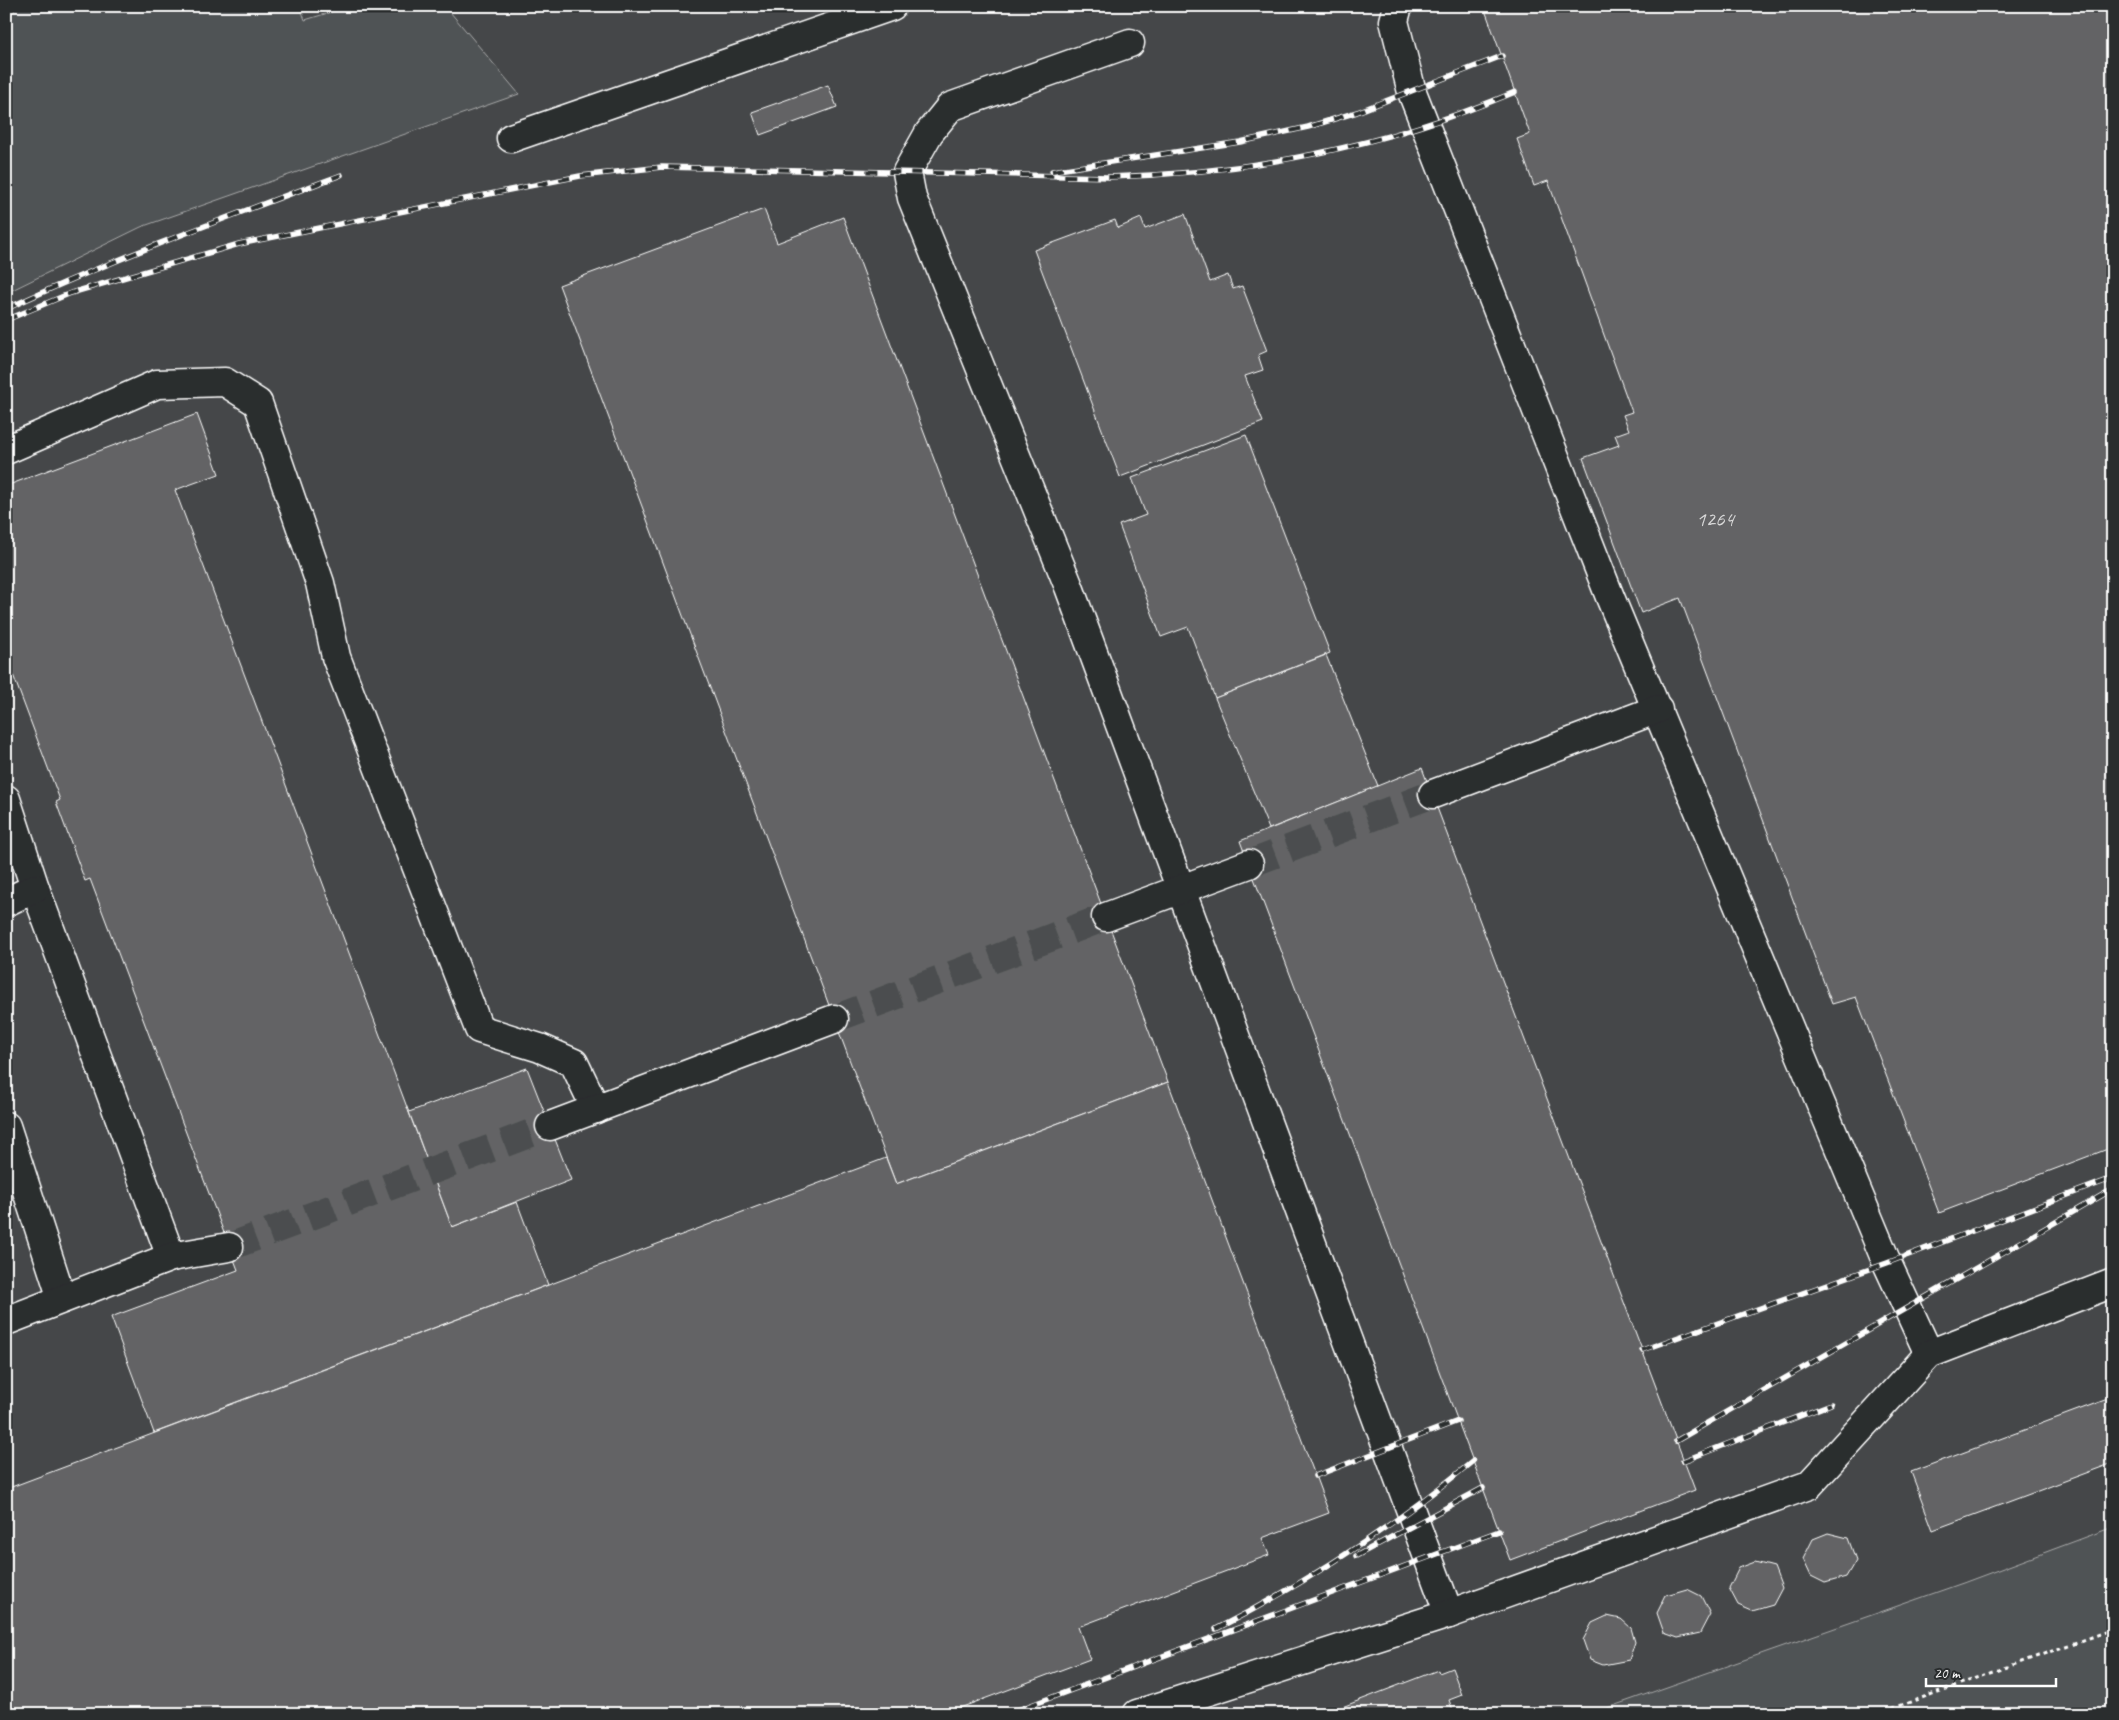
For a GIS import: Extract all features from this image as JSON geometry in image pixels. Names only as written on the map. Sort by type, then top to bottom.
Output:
[{"type":"lane","points":[[511,138],[892,6]]},
{"type":"lane","points":[[1398,6],[1394,21],[1421,117],[1610,598],[1658,709],[1887,1263],[1929,1354]]},
{"type":"lane","points":[[1130,43],[950,107],[929,133],[907,172],[912,198],[1069,587],[1449,1614]]},
{"type":"lane","points":[[6,450],[156,384],[225,382],[258,403],[320,583],[336,657],[479,1029],[540,1048],[574,1063],[596,1109]]},
{"type":"lane","points":[[1432,794],[1658,709]]},
{"type":"lane","points":[[6,799],[35,888],[171,1257]]},
{"type":"lane","points":[[1106,918],[1249,864]]},
{"type":"lane","points":[[6,902],[35,888]]},
{"type":"lane","points":[[550,1126],[834,1019]]},
{"type":"lane","points":[[6,1126],[62,1299]]},
{"type":"lane","points":[[6,1321],[171,1257],[229,1247]]},
{"type":"lane","points":[[1137,1714],[1449,1614],[1809,1485],[1929,1354],[2113,1283]]},
{"type":"path","points":[[1877,1714],[2113,1629]]},
{"type":"shaded area","points":[[6,6],[2113,6],[2113,1714],[6,1714]]},
{"type":"shaded area","points":[[17,6],[300,6],[305,20],[351,6],[445,6],[519,94],[141,227],[6,293],[6,22]]},
{"type":"shaded area","points":[[2113,1527],[2113,1714],[1590,1714],[1963,1583]]},
{"type":"building","points":[[1491,6],[2113,6],[2113,1147],[1939,1213],[1856,997],[1832,1004],[1680,598],[1641,613],[1583,458],[1619,445],[1615,435],[1629,430],[1623,415],[1632,412],[1548,181],[1534,186],[1517,139],[1530,134],[1485,10]]},
{"type":"building","points":[[828,85],[837,107],[760,135],[752,112]]},
{"type":"building","points":[[764,209],[777,243],[843,217],[1168,1082],[896,1184],[559,285]]},
{"type":"building","points":[[1185,214],[1210,282],[1228,275],[1233,289],[1242,286],[1267,351],[1258,355],[1263,370],[1245,376],[1263,422],[1120,477],[1034,250],[1115,220],[1118,228],[1141,218],[1145,229]]},
{"type":"building","points":[[197,414],[219,474],[175,490],[452,1227],[517,1202],[548,1285],[154,1433],[111,1317],[238,1270],[90,879],[85,881],[56,802],[60,800],[6,656],[6,486]]},
{"type":"building","points":[[1246,435],[1330,653],[1215,698],[1188,627],[1161,637],[1119,525],[1146,515],[1132,478]]},
{"type":"building","points":[[1326,655],[1378,786],[1269,829],[1215,698]]},
{"type":"building","points":[[1422,768],[1695,1490],[1510,1560],[1240,841]]},
{"type":"building","points":[[527,1068],[571,1180],[452,1227],[409,1112]]},
{"type":"building","points":[[1168,1082],[1329,1513],[1262,1538],[1269,1555],[1078,1627],[1090,1659],[944,1714],[6,1714],[6,1489],[886,1158],[896,1184]]},
{"type":"building","points":[[2113,1397],[2113,1463],[1933,1530],[1911,1472]]},
{"type":"building","points":[[1828,1533],[1848,1538],[1856,1560],[1846,1577],[1825,1583],[1811,1576],[1803,1559],[1813,1539]]},
{"type":"building","points":[[1755,1562],[1774,1567],[1782,1588],[1773,1605],[1752,1611],[1738,1605],[1729,1588],[1739,1568]]},
{"type":"building","points":[[1687,1589],[1701,1596],[1710,1614],[1700,1633],[1678,1638],[1664,1633],[1657,1613],[1666,1595]]},
{"type":"building","points":[[1607,1616],[1621,1619],[1631,1628],[1635,1642],[1629,1660],[1603,1665],[1590,1660],[1583,1640],[1592,1623]]},
{"type":"building","points":[[1452,1668],[1462,1695],[1449,1700],[1454,1714],[1324,1714],[1438,1670],[1439,1673]]},
{"type":"tunnel","points":[[1249,864],[1433,794]]},
{"type":"tunnel","points":[[834,1019],[1106,917]]},
{"type":"tunnel","points":[[229,1247],[550,1126]]},
{"type":"railway","points":[[1052,171],[1240,142],[1308,127],[1357,112],[1502,56]]},
{"type":"railway","points":[[6,320],[71,293],[239,244],[580,176],[662,167],[1109,177],[1214,170],[1316,154],[1366,142],[1416,128],[1515,92]]},
{"type":"railway","points":[[6,309],[130,255],[341,175]]},
{"type":"railway","points":[[1642,1350],[1887,1263],[2113,1178]]},
{"type":"railway","points":[[1676,1441],[2113,1189]]},
{"type":"railway","points":[[1683,1461],[1831,1404]]},
{"type":"railway","points":[[1315,1476],[1458,1421]]},
{"type":"railway","points":[[1216,1629],[1317,1573],[1381,1531],[1473,1461]]},
{"type":"railway","points":[[1356,1556],[1483,1488]]},
{"type":"railway","points":[[1007,1714],[1499,1531]]}]
